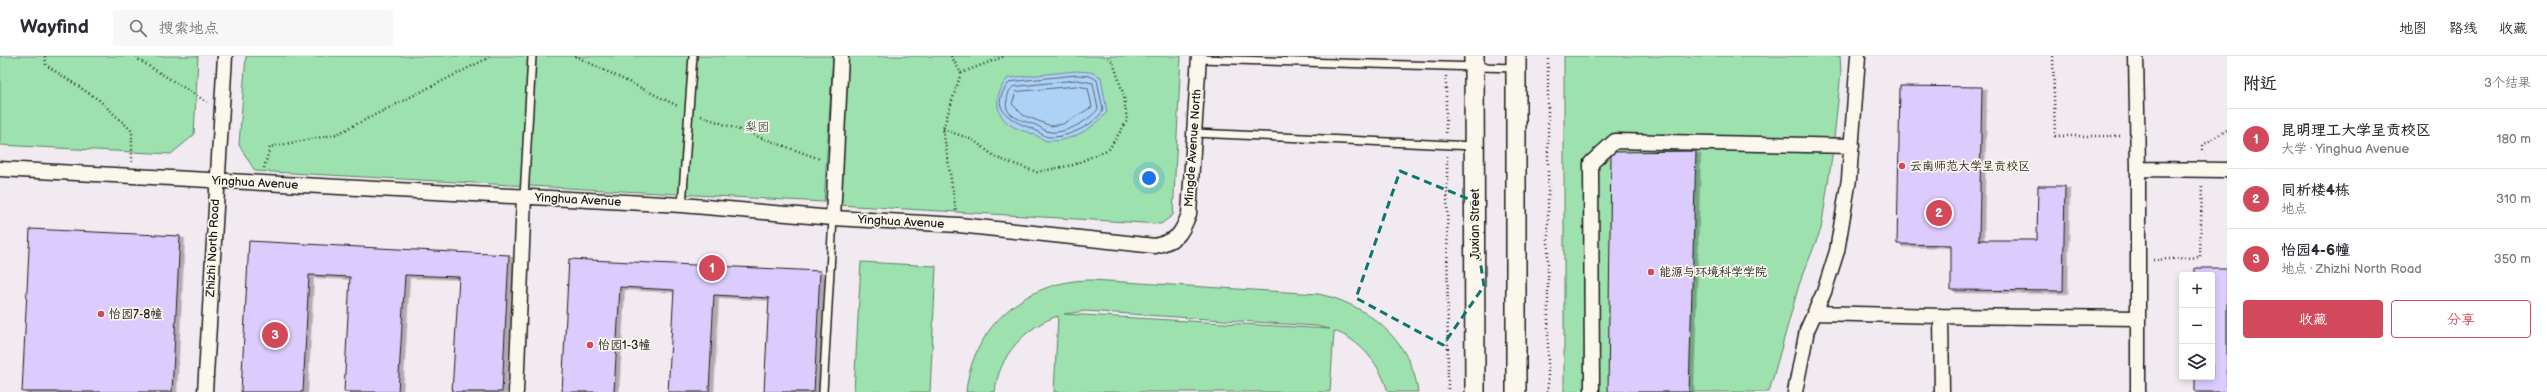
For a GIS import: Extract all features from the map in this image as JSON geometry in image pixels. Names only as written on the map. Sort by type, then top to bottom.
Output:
[{"type":"main road","name":"Juxian Street","points":[[1474,61],[1475,392]]},
{"type":"main road","points":[[1516,62],[1516,392]]},
{"type":"street","name":"Zhizhi North Road","points":[[205,392],[225,56]]},
{"type":"street","points":[[833,218],[841,56]]},
{"type":"street","points":[[1794,392],[1807,330],[1815,313],[1837,252],[1849,179],[1858,56]]},
{"type":"street","points":[[2136,56],[2138,136],[2138,392]]},
{"type":"street","name":"Mingde Avenue North","points":[[1155,246],[1172,241],[1183,231],[1189,214],[1199,57]]},
{"type":"street","points":[[1592,392],[1591,163],[1615,141],[1852,146]]},
{"type":"street","name":"Yinghua Avenue","points":[[0,169],[682,205],[833,218],[959,225],[1155,246]]},
{"type":"street","points":[[2138,169],[2227,170]]},
{"type":"street","points":[[516,392],[524,197]]},
{"type":"street","points":[[1815,313],[2138,318]]},
{"type":"street","points":[[1941,316],[1942,392]]},
{"type":"lane","points":[[524,197],[532,56]]},
{"type":"lane","points":[[682,205],[693,56]]},
{"type":"lane","points":[[1199,57],[1446,65],[1474,61],[1516,62]]},
{"type":"lane","points":[[1195,133],[1475,146]]},
{"type":"lane","points":[[823,392],[833,218]]},
{"type":"path","points":[[45,56],[46,65],[99,100],[132,131],[133,176]]},
{"type":"path","points":[[137,56],[139,60],[222,110]]},
{"type":"path","points":[[261,183],[270,147],[337,134],[492,56]]},
{"type":"path","points":[[575,56],[689,112],[836,164]]},
{"type":"path","points":[[950,56],[961,73]]},
{"type":"path","points":[[961,73],[1004,56]]},
{"type":"path","points":[[943,129],[973,140],[997,158],[1037,172],[1072,166],[1109,149],[1127,121],[1122,89],[1113,62],[1106,56]]},
{"type":"path","points":[[1548,56],[1548,392]]},
{"type":"path","points":[[2053,56],[2055,136],[2138,136]]},
{"type":"path","points":[[1446,65],[1448,392]]},
{"type":"path","points":[[959,225],[943,129],[961,73]]},
{"type":"path","points":[[2138,260],[2200,258],[2203,145],[2227,130]]},
{"type":"highlighted area","points":[[1400,171],[1471,200],[1484,286],[1443,345],[1356,298]]},
{"type":"green space","points":[[0,56],[198,56],[194,135],[171,154],[0,145]]},
{"type":"green space","name":"梨园","points":[[246,56],[833,56],[824,202],[255,171],[239,145]]},
{"type":"green space","points":[[848,56],[1181,56],[1173,215],[1161,224],[838,205]]},
{"type":"green space","points":[[1564,56],[1840,56],[1841,72],[1832,157],[1821,229],[1799,285],[1769,392],[1564,392]]},
{"type":"green space","points":[[861,262],[936,266],[930,392],[854,392]]},
{"type":"green space","points":[[1091,280],[1318,294],[1336,299],[1353,306],[1384,327],[1407,356],[1414,374],[1418,392],[1388,392],[1385,382],[1375,364],[1361,347],[1344,335],[1334,331],[1330,392],[1054,392],[1058,316],[1035,327],[1016,344],[1002,366],[997,379],[995,392],[966,392],[970,369],[979,347],[991,328],[1006,312],[1024,298],[1045,288],[1067,282]],"holes":[[[1085,311],[1316,326],[1330,329],[1064,314]]]},
{"type":"water","points":[[1076,71],[1091,72],[1101,77],[1107,112],[1096,123],[1081,133],[1066,139],[1047,141],[1010,125],[1000,113],[998,106],[999,92],[1008,78]]},
{"type":"building","points":[[1900,86],[1982,87],[1979,240],[2037,240],[2038,186],[2065,186],[2063,291],[1951,290],[1951,245],[1897,244]]},
{"type":"building","name":"能源与环境科学学院","points":[[1696,151],[1689,392],[1608,392],[1611,152]]},
{"type":"building","name":"怡园7-8幢","points":[[30,229],[180,236],[172,392],[22,392]]},
{"type":"building","points":[[249,241],[509,255],[502,392],[452,392],[459,277],[405,275],[398,392],[344,392],[350,277],[309,275],[303,392],[241,392]]},
{"type":"building","name":"怡园1-3幢","points":[[569,259],[820,271],[814,392],[764,392],[769,298],[714,295],[709,392],[668,392],[674,290],[620,287],[614,392],[562,392]]},
{"type":"building","points":[[2195,268],[2227,268],[2227,392],[2195,392],[2195,380],[2215,380],[2215,272],[2195,272]]},
{"type":"place","name":"云南师范大学呈贡校区","points":[[1902,166]]},
{"type":"place","name":"同析楼4栋","points":[[1939,213]]},
{"type":"place","name":"昆明理工大学呈贡校区","points":[[712,268]]},
{"type":"place","name":"能源与环境科学学院","points":[[1651,272]]},
{"type":"place","name":"怡园7-8幢","points":[[101,314]]},
{"type":"place","name":"怡园4-6幢","points":[[275,335]]},
{"type":"place","name":"怡园1-3幢","points":[[590,345]]}]
